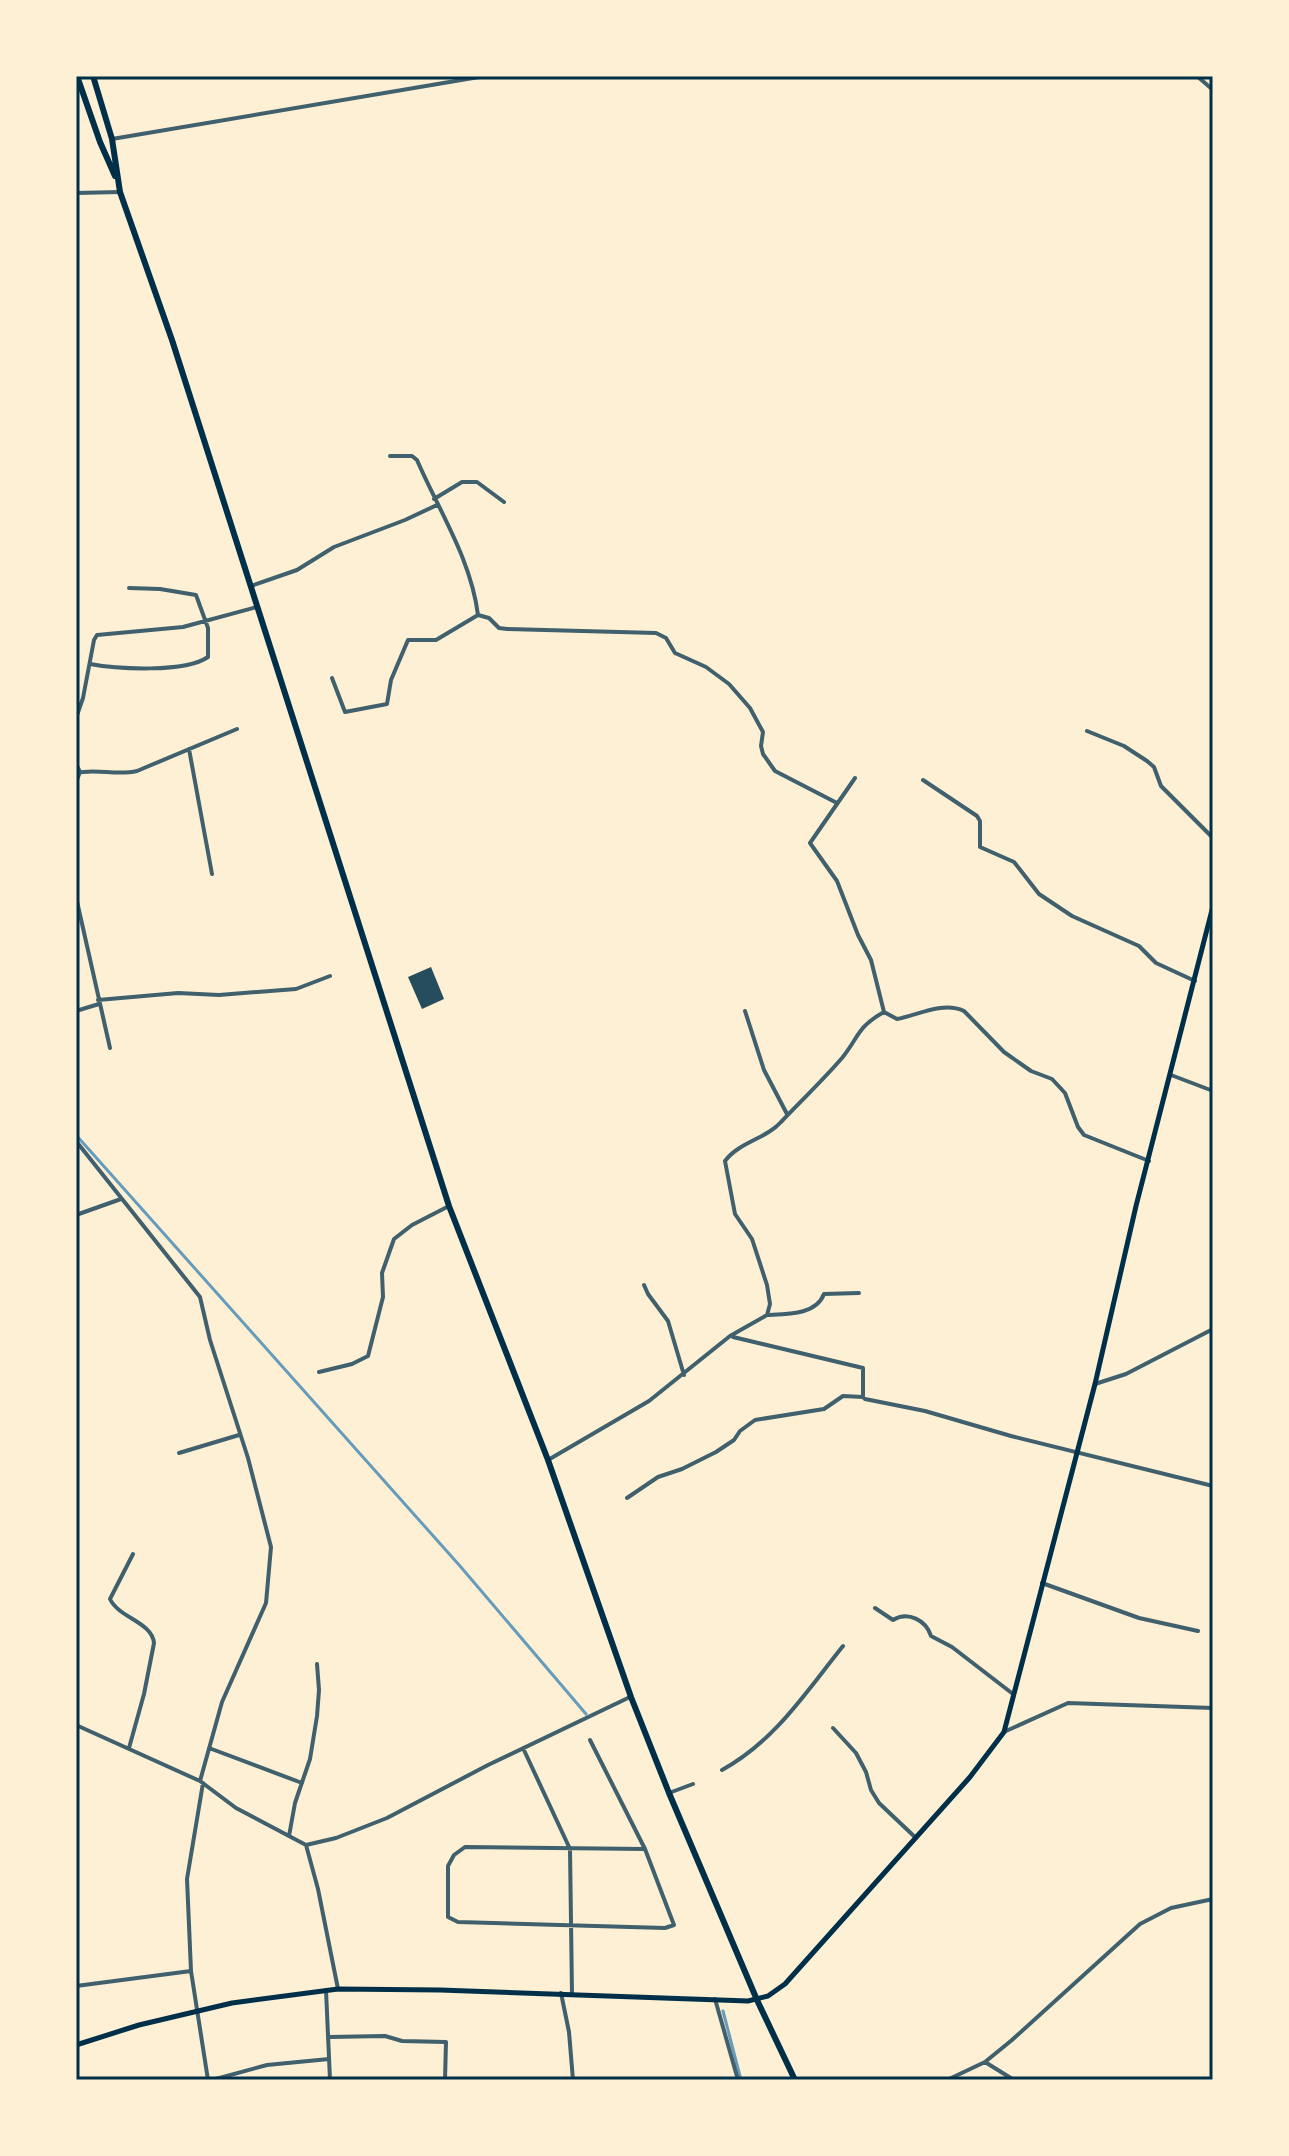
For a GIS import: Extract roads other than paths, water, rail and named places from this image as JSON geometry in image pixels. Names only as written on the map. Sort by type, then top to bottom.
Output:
[{"type":"highway","points":[[77,76],[118,183]]},
{"type":"highway","points":[[93,76],[112,139],[120,192],[167,324],[449,1206],[548,1460],[631,1697],[669,1793],[757,2000],[795,2080]]},
{"type":"main road","points":[[76,2045],[196,2011],[326,1990],[561,1993],[757,2000],[775,1993],[785,1984],[970,1777],[1004,1732],[1095,1384],[1213,906]]},
{"type":"street","points":[[112,139],[485,76]]},
{"type":"street","points":[[1197,76],[1213,90]]},
{"type":"street","points":[[76,193],[120,192]]},
{"type":"street","points":[[390,456],[415,458],[459,547],[474,591],[478,615]]},
{"type":"street","points":[[434,499],[462,482],[471,481],[482,484],[504,502]]},
{"type":"street","points":[[251,586],[297,570],[334,547],[437,505]]},
{"type":"street","points":[[90,664],[128,669],[206,660],[208,628],[196,595],[129,588]]},
{"type":"street","points":[[76,718],[97,635],[183,627],[257,607]]},
{"type":"street","points":[[332,678],[345,712],[387,704],[391,680],[408,640],[436,640],[478,615],[489,618],[499,628],[661,635],[675,653],[720,675],[750,708],[763,732],[763,754],[775,771],[837,803]]},
{"type":"street","points":[[78,772],[97,769],[129,773],[237,729]]},
{"type":"street","points":[[1087,731],[1124,746],[1147,761],[1154,767],[1161,786],[1213,838]]},
{"type":"street","points":[[189,749],[212,874]]},
{"type":"street","points":[[76,764],[76,782]]},
{"type":"street","points":[[855,778],[810,843],[837,881],[871,960],[884,1012],[897,1019],[945,1007],[964,1011],[1004,1052],[1031,1071],[1052,1079],[1065,1093],[1084,1135],[1149,1161]]},
{"type":"street","points":[[923,780],[977,816],[980,821],[980,847],[1014,862],[1039,894],[1081,921],[1139,946],[1156,963],[1195,981]]},
{"type":"street","points":[[76,897],[110,1048]]},
{"type":"street","points":[[76,1011],[98,1002],[178,993],[219,995],[296,989],[330,976]]},
{"type":"street","points":[[745,1011],[764,1070],[787,1114]]},
{"type":"street","points":[[767,1315],[770,1304],[767,1285],[752,1239],[735,1214],[725,1161],[731,1153],[780,1124],[844,1055],[868,1021],[884,1012]]},
{"type":"street","points":[[1171,1075],[1213,1091]]},
{"type":"street","points":[[76,1141],[200,1297],[271,1547],[269,1591],[263,1615],[222,1702],[209,1748],[188,1867],[191,1971],[210,2080],[267,2065],[329,2059]]},
{"type":"street","points":[[76,1215],[121,1199]]},
{"type":"street","points":[[319,1372],[352,1364],[368,1356],[383,1297],[382,1273],[394,1239],[412,1225],[449,1206]]},
{"type":"street","points":[[644,1285],[668,1321],[684,1375]]},
{"type":"street","points":[[548,1460],[637,1409],[730,1336],[767,1315],[791,1314],[815,1307],[824,1294],[859,1293]]},
{"type":"street","points":[[1095,1384],[1126,1374],[1213,1329]]},
{"type":"street","points":[[730,1336],[863,1368],[863,1397]]},
{"type":"street","points":[[627,1498],[658,1477],[716,1452],[755,1420],[824,1409],[843,1396],[863,1397],[1213,1486]]},
{"type":"street","points":[[179,1453],[239,1435]]},
{"type":"street","points":[[129,1748],[154,1643],[154,1636],[113,1606],[110,1599],[133,1554]]},
{"type":"street","points":[[1042,1583],[1139,1618],[1198,1631]]},
{"type":"street","points":[[875,1608],[890,1619],[915,1618],[928,1628],[931,1636],[952,1647],[1013,1694]]},
{"type":"street","points":[[722,1770],[757,1748],[783,1723],[843,1646]]},
{"type":"street","points":[[289,1836],[295,1803],[310,1759],[317,1716],[317,1664]]},
{"type":"street","points":[[76,1725],[202,1782],[236,1808],[306,1845],[336,1838],[387,1818],[446,1785],[631,1697]]},
{"type":"street","points":[[1004,1732],[1068,1703],[1213,1708]]},
{"type":"street","points":[[833,1728],[856,1753],[879,1803],[916,1838]]},
{"type":"street","points":[[590,1740],[645,1849],[674,1925],[665,1928],[458,1922],[446,1913],[450,1859],[465,1847],[645,1849]]},
{"type":"street","points":[[209,1748],[302,1783]]},
{"type":"street","points":[[523,1748],[570,1849],[572,1994]]},
{"type":"street","points":[[669,1793],[693,1784]]},
{"type":"street","points":[[306,1845],[338,1989]]},
{"type":"street","points":[[947,2080],[985,2062],[1140,1924],[1171,1908],[1213,1899]]},
{"type":"street","points":[[76,1986],[191,1971]]},
{"type":"street","points":[[326,1990],[330,2080]]},
{"type":"street","points":[[561,1993],[569,2032],[573,2080]]},
{"type":"street","points":[[715,1999],[738,2080]]},
{"type":"street","points":[[329,2037],[385,2036],[402,2041],[446,2042],[445,2080]]},
{"type":"street","points":[[985,2062],[1014,2080]]},
{"type":"waterway","points":[[76,1135],[460,1566],[586,1714]]},
{"type":"waterway","points":[[723,2011],[741,2080]]}]
